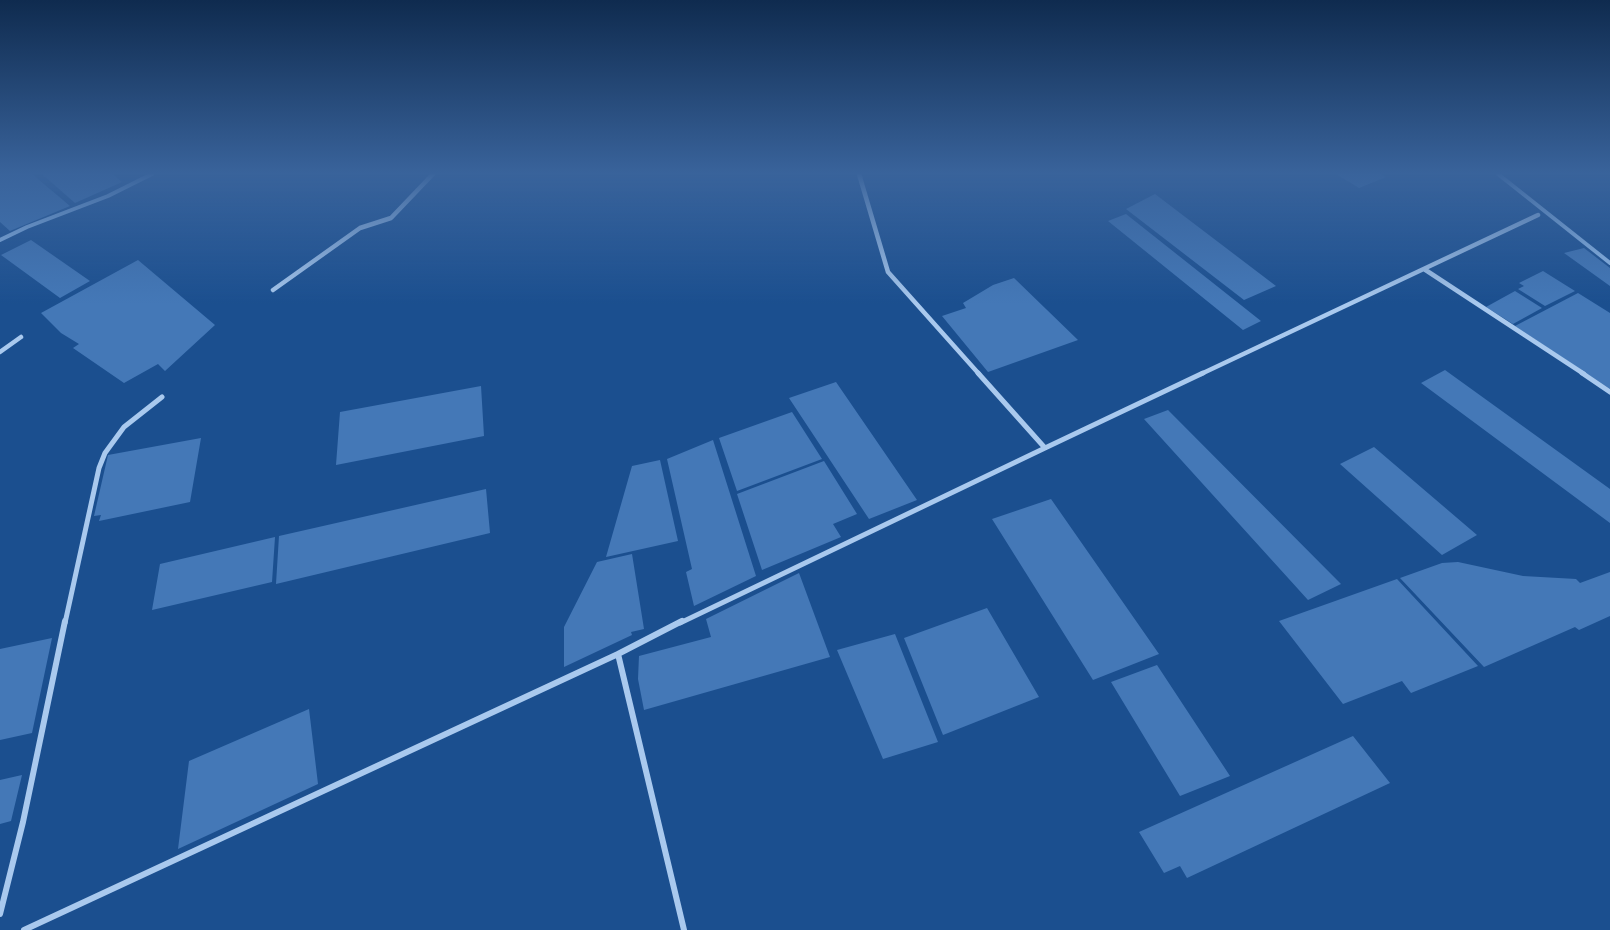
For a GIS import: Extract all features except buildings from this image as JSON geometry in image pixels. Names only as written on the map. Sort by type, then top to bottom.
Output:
[{"type":"street","points":[[273,290],[360,228],[392,217]]},
{"type":"street","points":[[872,217],[888,272],[1045,448]]},
{"type":"street","points":[[24,930],[618,654],[724,600],[1533,217]]},
{"type":"street","points":[[1424,269],[1610,392]]},
{"type":"street","points":[[0,352],[21,337]]},
{"type":"street","points":[[0,914],[23,822],[99,468],[105,453],[124,427],[162,397]]},
{"type":"street","points":[[618,654],[684,930]]},
{"type":"waterway","points":[[0,240],[52,217]]},
{"type":"waterway","points":[[1553,217],[1610,263]]}]
